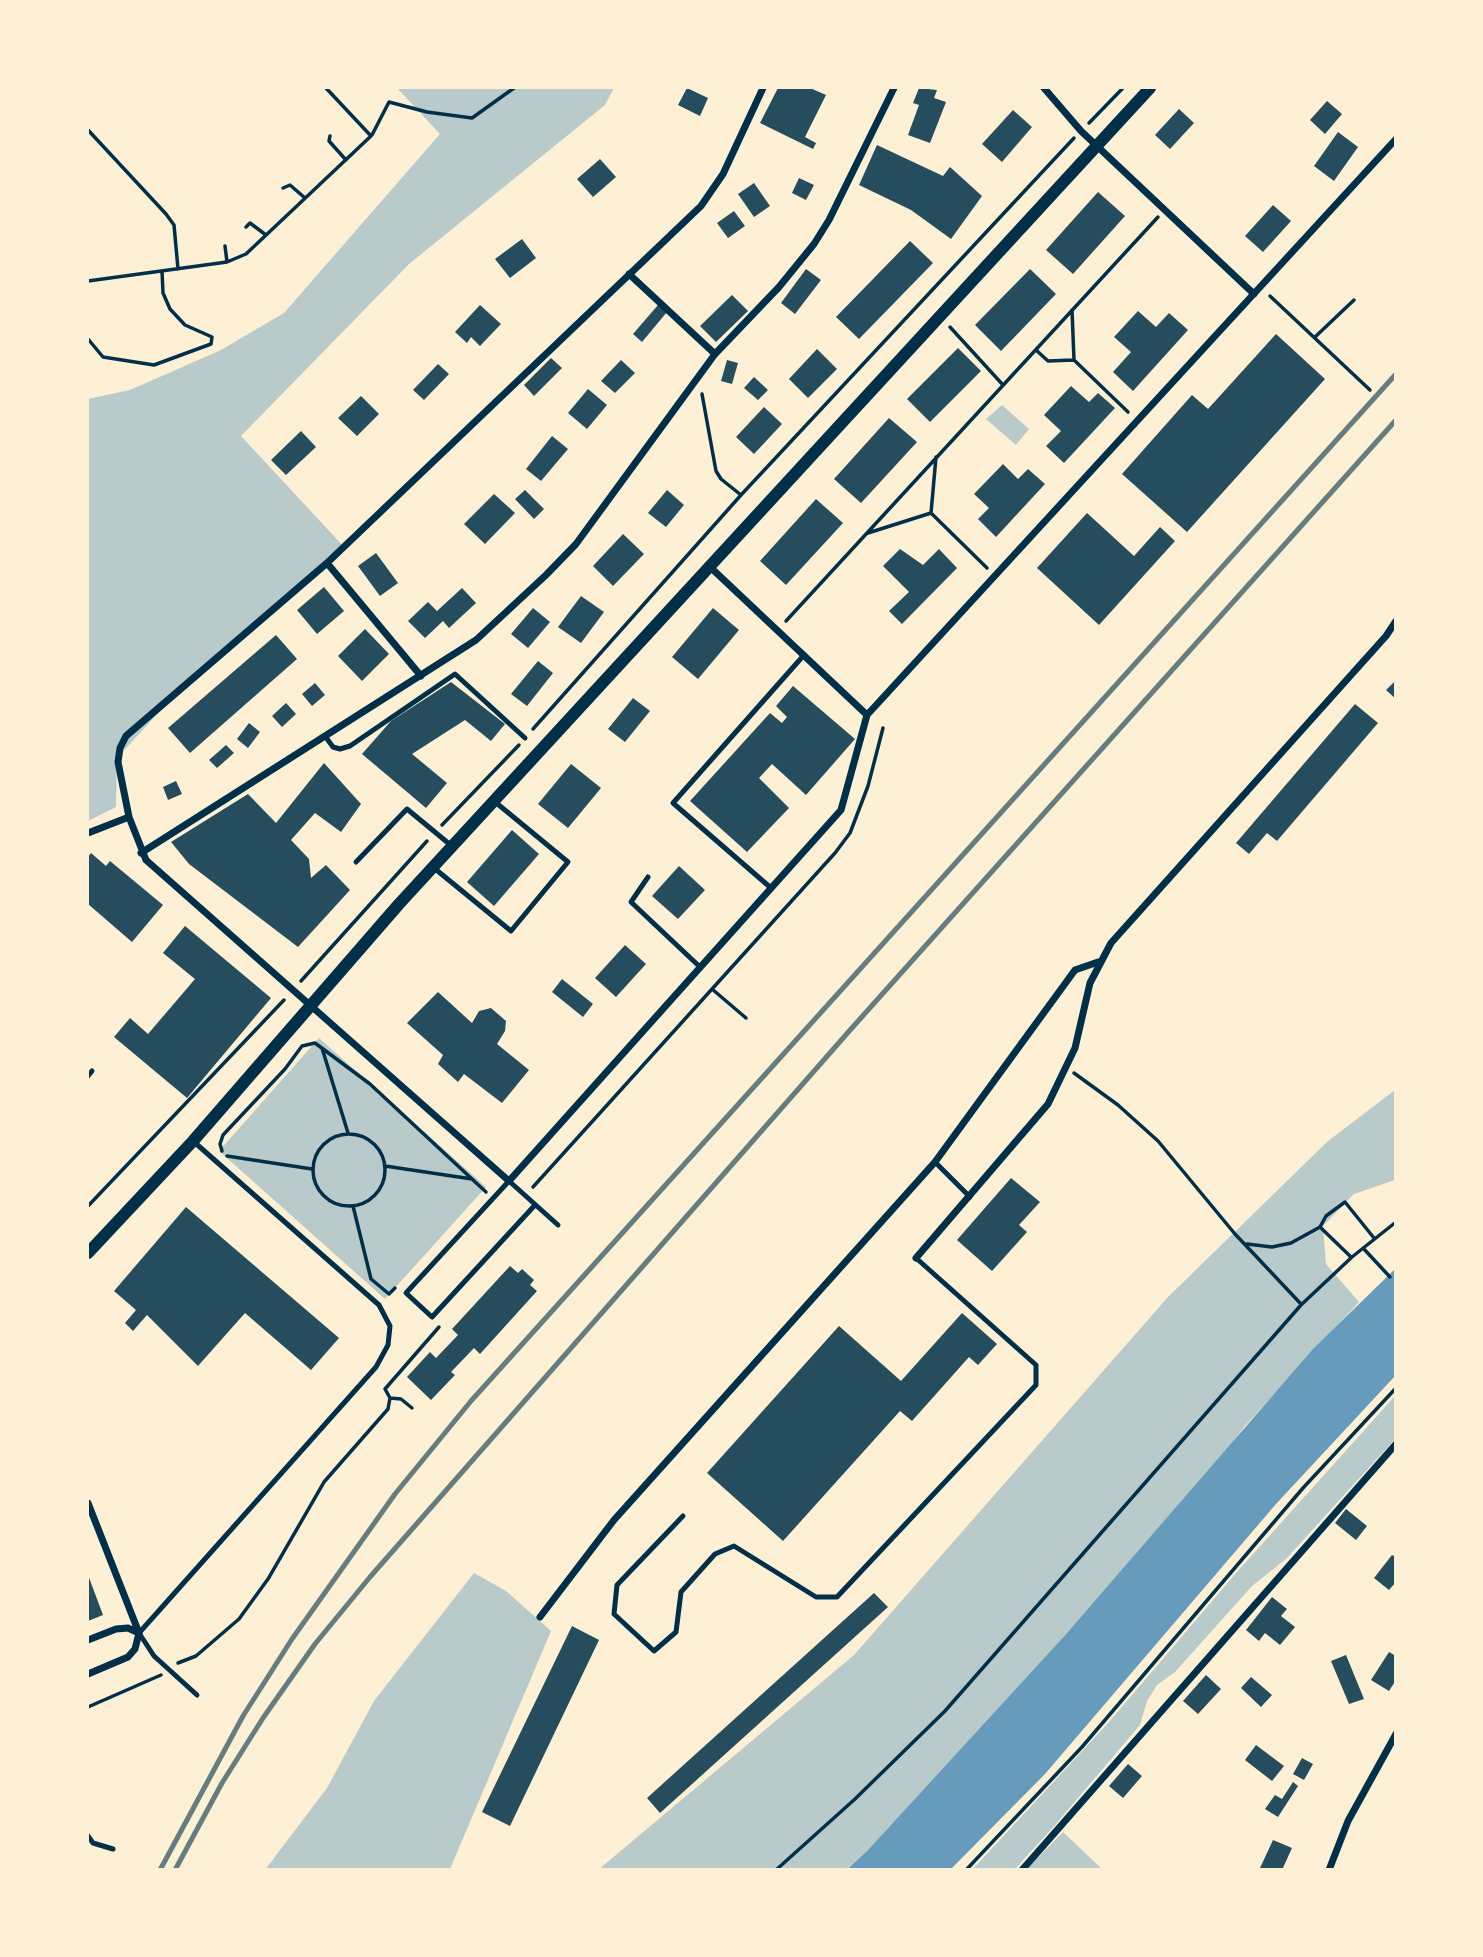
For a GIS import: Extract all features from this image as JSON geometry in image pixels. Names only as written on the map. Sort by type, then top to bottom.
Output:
[{"type":"street","points":[[763,88],[715,189],[701,206],[327,563],[126,736],[120,748],[118,762],[129,817],[141,853],[152,866],[509,1181],[841,810],[867,715],[1395,139]]},
{"type":"street","points":[[141,853],[476,640],[576,544],[715,354],[779,287],[814,244],[830,220],[894,88]]},
{"type":"street","points":[[1044,88],[1082,131],[1254,294]]},
{"type":"street","points":[[88,1253],[193,1141],[311,1004],[708,565],[1150,88]]},
{"type":"street","points":[[629,274],[715,354]]},
{"type":"street","points":[[327,563],[421,676]]},
{"type":"street","points":[[708,565],[867,715]]},
{"type":"street","points":[[916,1258],[1048,1104],[1067,1068],[1098,962],[1123,928],[1386,636],[1395,621]]},
{"type":"street","points":[[88,833],[129,817]]},
{"type":"street","points":[[540,1617],[614,1520],[935,1162],[1063,983],[1075,970],[1098,962]]},
{"type":"street","points":[[1022,1870],[1395,1444]]},
{"type":"street","points":[[88,1503],[139,1633],[135,1649],[128,1657],[88,1674]]},
{"type":"street","points":[[88,1640],[116,1629],[128,1628],[139,1633]]},
{"type":"street","points":[[1329,1870],[1348,1821],[1395,1734]]},
{"type":"lane","points":[[771,888],[673,803],[804,655]]},
{"type":"lane","points":[[325,736],[333,747],[340,749],[350,746],[455,674],[525,738]]},
{"type":"lane","points":[[434,868],[511,931],[568,862],[494,800]]},
{"type":"lane","points":[[356,862],[407,809],[453,847]]},
{"type":"lane","points":[[648,877],[631,902],[700,967]]},
{"type":"lane","points":[[193,1141],[379,1305],[390,1326],[388,1345],[376,1367],[139,1633],[154,1656],[197,1695]]},
{"type":"lane","points":[[935,1162],[970,1197]]},
{"type":"lane","points":[[535,1205],[432,1317],[406,1293],[509,1181],[558,1225]]},
{"type":"lane","points":[[683,1516],[617,1586],[614,1614],[654,1651],[676,1632],[681,1592],[715,1554],[734,1546],[816,1598],[837,1597],[1036,1385],[1036,1365],[916,1258]]},
{"type":"lane","points":[[88,1836],[93,1843],[113,1849]]},
{"type":"path","points":[[326,88],[371,136]]},
{"type":"path","points":[[88,281],[228,262],[246,254],[371,136],[389,102],[428,112],[472,118],[514,88]]},
{"type":"path","points":[[88,1206],[294,989],[525,738],[741,495],[1123,88]]},
{"type":"path","points":[[88,130],[174,225],[178,269]]},
{"type":"path","points":[[330,136],[329,141],[346,160]]},
{"type":"path","points":[[283,188],[290,185],[305,198]]},
{"type":"path","points":[[777,630],[1165,209]]},
{"type":"path","points":[[246,227],[250,223],[266,235]]},
{"type":"path","points":[[225,246],[228,262]]},
{"type":"path","points":[[88,339],[103,357],[154,365],[211,344],[212,337],[185,325],[170,309],[163,293],[162,271]]},
{"type":"path","points":[[1261,287],[1370,390]]},
{"type":"path","points":[[1315,337],[1354,300]]},
{"type":"path","points":[[1072,310],[1073,360]]},
{"type":"path","points":[[938,314],[1003,385]]},
{"type":"path","points":[[1036,350],[1048,360],[1073,360],[1138,421]]},
{"type":"path","points":[[699,376],[713,461],[720,479],[741,495]]},
{"type":"path","points":[[931,513],[936,457]]},
{"type":"path","points":[[931,513],[995,576]]},
{"type":"path","points":[[866,534],[931,513]]},
{"type":"path","points":[[526,1197],[545,1171],[850,833],[869,786],[883,728]]},
{"type":"path","points":[[712,989],[746,1018]]},
{"type":"path","points":[[312,1169],[226,1156],[220,1144],[223,1135],[285,1069],[302,1045],[315,1043],[370,1084],[493,1198]]},
{"type":"path","points":[[321,1046],[348,1133]]},
{"type":"path","points":[[1067,1068],[1118,1105],[1158,1141],[1245,1244],[1301,1305]]},
{"type":"path","points":[[348,1133],[361,1135],[373,1142],[382,1153],[385,1166],[385,1175],[377,1192],[353,1206],[329,1201],[320,1192],[312,1169],[323,1143],[348,1133]]},
{"type":"path","points":[[385,1166],[472,1179]]},
{"type":"path","points":[[1245,1244],[1282,1246],[1320,1227],[1326,1216],[1345,1202],[1375,1238]]},
{"type":"path","points":[[776,1870],[855,1799],[945,1711],[1301,1305],[1352,1257],[1395,1222]]},
{"type":"path","points":[[1320,1227],[1352,1257]]},
{"type":"path","points":[[1363,1248],[1390,1277]]},
{"type":"path","points":[[88,1707],[151,1681],[176,1663],[197,1657],[239,1619],[268,1579],[324,1482],[388,1409],[390,1398],[385,1389],[440,1328],[432,1317]]},
{"type":"path","points":[[966,1870],[1082,1747],[1303,1488],[1395,1388]]},
{"type":"path","points":[[390,1398],[401,1399],[412,1408]]},
{"type":"shaded area","points":[[397,88],[614,88],[605,105],[409,264],[241,436],[345,548],[195,673],[117,758],[116,807],[88,821],[88,399],[130,390],[221,350],[284,313],[440,134]]},
{"type":"shaded area","points":[[1002,405],[1029,429],[1016,445],[986,419]]},
{"type":"shaded area","points":[[319,1038],[486,1187],[385,1299],[219,1151]]},
{"type":"shaded area","points":[[1395,1090],[1395,1180],[1354,1194],[1323,1226],[1326,1264],[1359,1302],[1244,1427],[1223,1456],[1067,1633],[867,1851],[846,1869],[598,1870],[854,1655],[1168,1297],[1328,1141]]},
{"type":"shaded area","points":[[1395,1396],[1395,1439],[1286,1559],[1252,1586],[1175,1672],[1157,1685],[1147,1701],[1140,1725],[1055,1825],[1015,1869],[972,1870],[1109,1722],[1236,1573]]},
{"type":"shaded area","points":[[474,1573],[506,1591],[551,1631],[450,1869],[265,1870],[327,1788],[374,1701]]},
{"type":"shaded area","points":[[1063,1832],[1102,1869],[1026,1870]]},
{"type":"water","points":[[1395,1269],[1395,1376],[1276,1504],[1045,1774],[951,1869],[846,1870],[867,1851],[1067,1633],[1313,1349]]},
{"type":"building","points":[[687,88],[708,98],[700,116],[678,105]]},
{"type":"building","points":[[778,88],[810,88],[826,95],[805,137],[816,143],[813,149],[760,123]]},
{"type":"building","points":[[919,88],[937,90],[934,98],[946,102],[930,143],[908,135],[919,105],[913,103]]},
{"type":"building","points":[[1327,101],[1342,114],[1325,134],[1310,120]]},
{"type":"building","points":[[1179,109],[1194,123],[1170,149],[1155,135]]},
{"type":"building","points":[[1013,110],[1032,127],[1002,162],[982,144]]},
{"type":"building","points":[[1338,132],[1358,147],[1334,181],[1314,166]]},
{"type":"building","points":[[877,145],[943,176],[950,167],[982,196],[951,239],[911,210],[859,185]]},
{"type":"building","points":[[600,159],[616,177],[593,197],[577,179]]},
{"type":"building","points":[[799,178],[814,185],[806,200],[792,193]]},
{"type":"building","points":[[754,183],[770,206],[754,217],[738,194]]},
{"type":"building","points":[[1098,192],[1125,216],[1073,274],[1046,250]]},
{"type":"building","points":[[1273,205],[1291,221],[1263,252],[1245,236]]},
{"type":"building","points":[[734,211],[745,226],[728,238],[717,223]]},
{"type":"building","points":[[522,239],[536,258],[510,278],[495,259]]},
{"type":"building","points":[[910,241],[933,263],[859,339],[836,317]]},
{"type":"building","points":[[806,269],[821,280],[795,314],[781,303]]},
{"type":"building","points":[[1030,269],[1056,294],[1001,351],[975,325]]},
{"type":"building","points":[[732,295],[748,311],[716,342],[700,326]]},
{"type":"building","points":[[480,305],[501,324],[480,346],[471,337],[467,343],[455,332]]},
{"type":"building","points":[[658,305],[667,312],[642,342],[633,334]]},
{"type":"building","points":[[1138,311],[1156,327],[1169,313],[1188,330],[1133,391],[1113,372],[1131,352],[1114,337]]},
{"type":"building","points":[[1276,334],[1325,379],[1187,532],[1122,474],[1192,395],[1208,409]]},
{"type":"building","points":[[958,348],[981,371],[930,422],[907,399]]},
{"type":"building","points":[[817,349],[837,369],[808,398],[789,379]]},
{"type":"building","points":[[551,358],[562,368],[534,396],[524,385]]},
{"type":"building","points":[[621,360],[635,373],[615,393],[601,381]]},
{"type":"building","points":[[727,360],[738,363],[732,384],[721,381]]},
{"type":"building","points":[[438,364],[449,374],[424,400],[413,390]]},
{"type":"building","points":[[754,377],[768,390],[758,400],[744,388]]},
{"type":"building","points":[[1071,386],[1089,402],[1098,393],[1115,408],[1064,463],[1046,446],[1061,431],[1044,415]]},
{"type":"building","points":[[588,389],[607,405],[587,429],[568,413]]},
{"type":"building","points":[[361,396],[379,414],[357,436],[338,418]]},
{"type":"building","points":[[764,407],[782,424],[754,454],[736,437]]},
{"type":"building","points":[[889,418],[917,442],[861,503],[834,479]]},
{"type":"building","points":[[301,431],[316,447],[286,475],[271,460]]},
{"type":"building","points":[[552,436],[568,449],[541,481],[526,469]]},
{"type":"building","points":[[1003,464],[1018,479],[1028,469],[1045,484],[996,537],[978,519],[989,508],[974,494]]},
{"type":"building","points":[[525,490],[544,509],[534,519],[515,499]]},
{"type":"building","points":[[667,490],[684,505],[666,527],[648,513]]},
{"type":"building","points":[[494,494],[515,513],[485,544],[464,524]]},
{"type":"building","points":[[816,499],[843,523],[786,585],[760,561]]},
{"type":"building","points":[[1087,513],[1134,556],[1160,527],[1175,541],[1099,625],[1037,568]]},
{"type":"building","points":[[623,534],[644,554],[613,586],[593,566]]},
{"type":"building","points":[[900,549],[923,565],[939,549],[957,568],[902,624],[889,611],[909,592],[883,566]]},
{"type":"building","points":[[376,553],[398,583],[380,596],[358,566]]},
{"type":"building","points":[[324,587],[344,611],[317,634],[297,610]]},
{"type":"building","points":[[462,588],[476,603],[449,628],[443,621],[425,638],[408,621],[428,602],[437,611]]},
{"type":"building","points":[[581,596],[604,612],[581,643],[558,627]]},
{"type":"building","points":[[533,608],[550,622],[528,648],[511,634]]},
{"type":"building","points":[[713,608],[739,630],[698,679],[672,657]]},
{"type":"building","points":[[365,629],[389,654],[362,681],[338,656]]},
{"type":"building","points":[[276,635],[297,659],[190,753],[168,728]]},
{"type":"building","points":[[538,661],[553,673],[527,706],[511,694]]},
{"type":"building","points":[[1396,680],[1396,699],[1386,690]]},
{"type":"building","points":[[451,682],[505,724],[491,741],[465,720],[412,754],[447,783],[426,808],[362,754],[391,721]]},
{"type":"building","points":[[315,683],[325,695],[312,706],[302,694]]},
{"type":"building","points":[[793,686],[855,739],[806,795],[772,764],[759,778],[789,808],[747,852],[690,801],[770,713],[782,723],[787,717],[776,706]]},
{"type":"building","points":[[633,698],[650,711],[625,742],[608,729]]},
{"type":"building","points":[[286,703],[296,714],[282,727],[272,716]]},
{"type":"building","points":[[1355,704],[1378,723],[1277,841],[1267,833],[1249,854],[1236,843]]},
{"type":"building","points":[[249,723],[260,732],[248,748],[237,739]]},
{"type":"building","points":[[226,745],[234,753],[217,768],[209,760]]},
{"type":"building","points":[[324,763],[361,804],[341,832],[315,813],[291,840],[309,859],[311,878],[326,865],[350,890],[298,947],[189,864],[171,842],[248,794],[276,823]]},
{"type":"building","points":[[571,764],[601,788],[568,828],[538,804]]},
{"type":"building","points":[[176,781],[182,794],[168,800],[163,787]]},
{"type":"building","points":[[512,830],[539,854],[494,906],[467,882]]},
{"type":"building","points":[[91,853],[106,866],[110,861],[163,905],[132,942],[88,904],[88,857]]},
{"type":"building","points":[[679,866],[705,890],[678,919],[652,896]]},
{"type":"building","points":[[185,926],[271,998],[187,1098],[114,1037],[130,1018],[148,1034],[195,979],[163,953]]},
{"type":"building","points":[[625,945],[646,964],[616,997],[595,978]]},
{"type":"building","points":[[562,979],[593,1004],[583,1017],[552,992]]},
{"type":"building","points":[[438,992],[472,1023],[479,1011],[491,1008],[506,1021],[505,1031],[497,1044],[529,1070],[502,1103],[464,1074],[458,1082],[438,1064],[443,1055],[407,1023]]},
{"type":"building","points":[[1011,1178],[1040,1202],[1019,1225],[1027,1232],[992,1271],[957,1240]]},
{"type":"building","points":[[186,1207],[339,1338],[311,1370],[245,1313],[198,1366],[147,1315],[133,1331],[125,1323],[136,1310],[114,1291]]},
{"type":"building","points":[[510,1266],[518,1273],[522,1269],[534,1280],[530,1285],[537,1291],[480,1354],[474,1348],[451,1372],[455,1375],[431,1400],[407,1377],[430,1352],[436,1358],[458,1335],[452,1329]]},
{"type":"building","points":[[962,1313],[997,1344],[978,1365],[969,1357],[912,1421],[900,1411],[783,1541],[707,1473],[839,1326],[901,1381]]},
{"type":"building","points":[[1346,1509],[1367,1526],[1356,1540],[1335,1523]]},
{"type":"building","points":[[1392,1555],[1396,1557],[1396,1582],[1389,1590],[1374,1578]]},
{"type":"building","points":[[88,1575],[103,1615],[88,1621]]},
{"type":"building","points":[[874,1593],[888,1607],[660,1813],[647,1798]]},
{"type":"building","points":[[1272,1597],[1287,1609],[1281,1616],[1295,1627],[1280,1645],[1265,1633],[1259,1641],[1246,1630]]},
{"type":"building","points":[[572,1626],[599,1640],[510,1826],[482,1812]]},
{"type":"building","points":[[1389,1652],[1396,1656],[1396,1680],[1389,1691],[1371,1680]]},
{"type":"building","points":[[1346,1655],[1364,1699],[1349,1704],[1331,1661]]},
{"type":"building","points":[[1206,1675],[1221,1689],[1198,1714],[1183,1701]]},
{"type":"building","points":[[1251,1677],[1272,1695],[1261,1707],[1241,1688]]},
{"type":"building","points":[[1256,1745],[1284,1766],[1272,1781],[1245,1760]]},
{"type":"building","points":[[1302,1758],[1313,1764],[1304,1780],[1293,1774]]},
{"type":"building","points":[[1128,1764],[1142,1776],[1123,1798],[1109,1786]]},
{"type":"building","points":[[1293,1782],[1298,1786],[1278,1817],[1265,1809],[1275,1795],[1282,1799]]},
{"type":"building","points":[[1273,1840],[1292,1848],[1282,1870],[1260,1868]]},
{"type":"railway","points":[[160,1870],[243,1716],[292,1639],[395,1494],[471,1401],[1396,374]]},
{"type":"railway","points":[[175,1870],[222,1783],[263,1718],[315,1644],[370,1577],[851,1029],[1396,420]]}]
